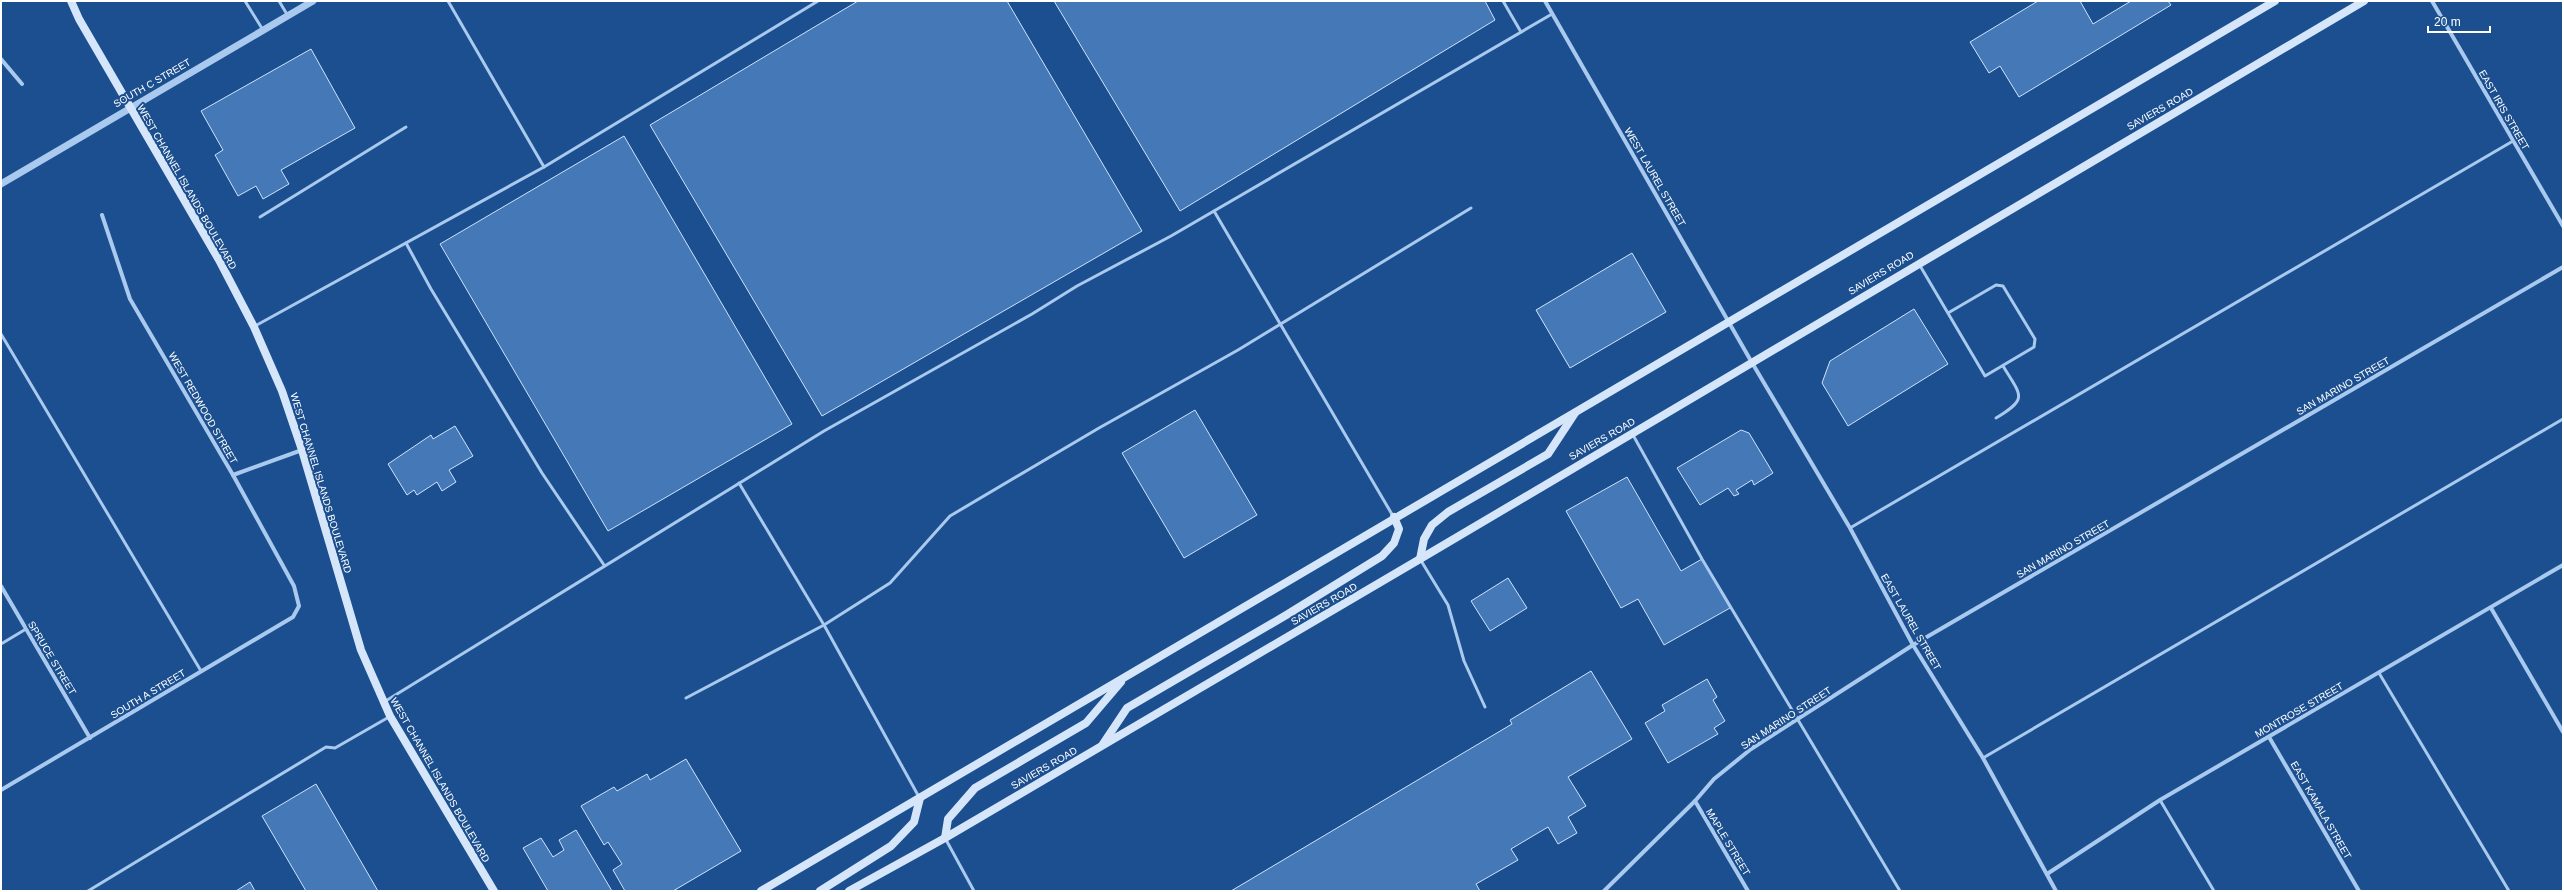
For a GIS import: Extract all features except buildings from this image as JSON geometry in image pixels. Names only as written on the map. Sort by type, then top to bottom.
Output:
[{"type":"main road","name":"WEST CHANNEL ISLANDS BOULEVARD","points":[[71,1],[129,107],[219,260],[254,327],[282,390],[302,450],[360,650],[390,716],[494,891]]},
{"type":"main road","points":[[761,891],[2275,1]]},
{"type":"main road","name":"SAVIERS ROAD","points":[[849,891],[945,838],[1420,559],[1632,434],[1751,361],[2364,1]]},
{"type":"main road","points":[[1420,559],[1424,539],[1432,525],[1448,512],[1548,454],[1577,411]]},
{"type":"main road","points":[[1101,746],[1127,708],[1288,614],[1382,556],[1394,543],[1399,529],[1394,518]]},
{"type":"main road","points":[[945,838],[948,819],[975,788],[1086,723],[1125,677]]},
{"type":"main road","points":[[820,891],[891,846],[914,822],[920,798]]},
{"type":"street","name":"SOUTH C STREET","points":[[1,184],[47,158],[129,107],[313,1]]},
{"type":"street","name":"WEST LAUREL STREET","points":[[1545,1],[1751,361]]},
{"type":"street","name":"EAST IRIS STREET","points":[[2432,1],[2563,226]]},
{"type":"street","points":[[1,59],[22,84]]},
{"type":"street","name":"WEST REDWOOD STREET","points":[[102,215],[130,299],[233,475],[294,586],[299,606]]},
{"type":"street","name":"SAN MARINO STREET","points":[[1604,891],[1695,801],[1714,779],[1751,749],[1913,645],[2563,267]]},
{"type":"street","name":"EAST LAUREL STREET","points":[[1751,361],[1850,528],[1913,645],[1983,758],[2056,891]]},
{"type":"street","points":[[233,475],[302,450]]},
{"type":"street","name":"MONTROSE STREET","points":[[2046,874],[2160,800],[2563,565]]},
{"type":"street","name":"SPRUCE STREET","points":[[1,586],[90,738]]},
{"type":"street","name":"SOUTH A STREET","points":[[1,790],[292,617],[299,606]]},
{"type":"street","points":[[2491,608],[2563,732]]},
{"type":"street","name":"EAST KAMALA STREET","points":[[2269,737],[2359,891]]},
{"type":"street","name":"MAPLE STREET","points":[[1695,801],[1748,891]]},
{"type":"lane","points":[[245,1],[264,30]]},
{"type":"lane","points":[[279,1],[288,16]]},
{"type":"lane","points":[[448,1],[544,167]]},
{"type":"lane","points":[[254,327],[544,167],[818,1]]},
{"type":"lane","points":[[1503,1],[1521,32]]},
{"type":"lane","points":[[383,702],[550,601],[604,565],[824,431],[1032,314],[1077,286],[1214,211],[1552,14]]},
{"type":"lane","points":[[260,217],[406,128]]},
{"type":"lane","points":[[1850,528],[2513,141]]},
{"type":"lane","points":[[686,698],[824,625],[890,583],[950,516],[1280,324],[1471,208]]},
{"type":"lane","points":[[1214,211],[1394,518]]},
{"type":"lane","points":[[406,244],[431,289],[542,473],[604,565]]},
{"type":"lane","points":[[1918,263],[1985,376],[2034,347],[2035,339],[2003,286],[1996,285],[1948,313]]},
{"type":"lane","points":[[1,334],[201,671]]},
{"type":"lane","points":[[1996,418],[2019,402],[2019,392],[2003,366]]},
{"type":"lane","points":[[1983,758],[2563,419]]},
{"type":"lane","points":[[1632,434],[1702,559],[1799,718],[1900,891]]},
{"type":"lane","points":[[739,483],[824,625],[920,798]]},
{"type":"lane","points":[[1420,559],[1448,606],[1464,661],[1485,707]]},
{"type":"lane","points":[[1,644],[26,629]]},
{"type":"lane","points":[[2379,673],[2509,891]]},
{"type":"lane","points":[[88,891],[326,747],[335,748],[390,716]]},
{"type":"lane","points":[[2160,800],[2214,891]]},
{"type":"lane","points":[[945,838],[974,891]]}]
